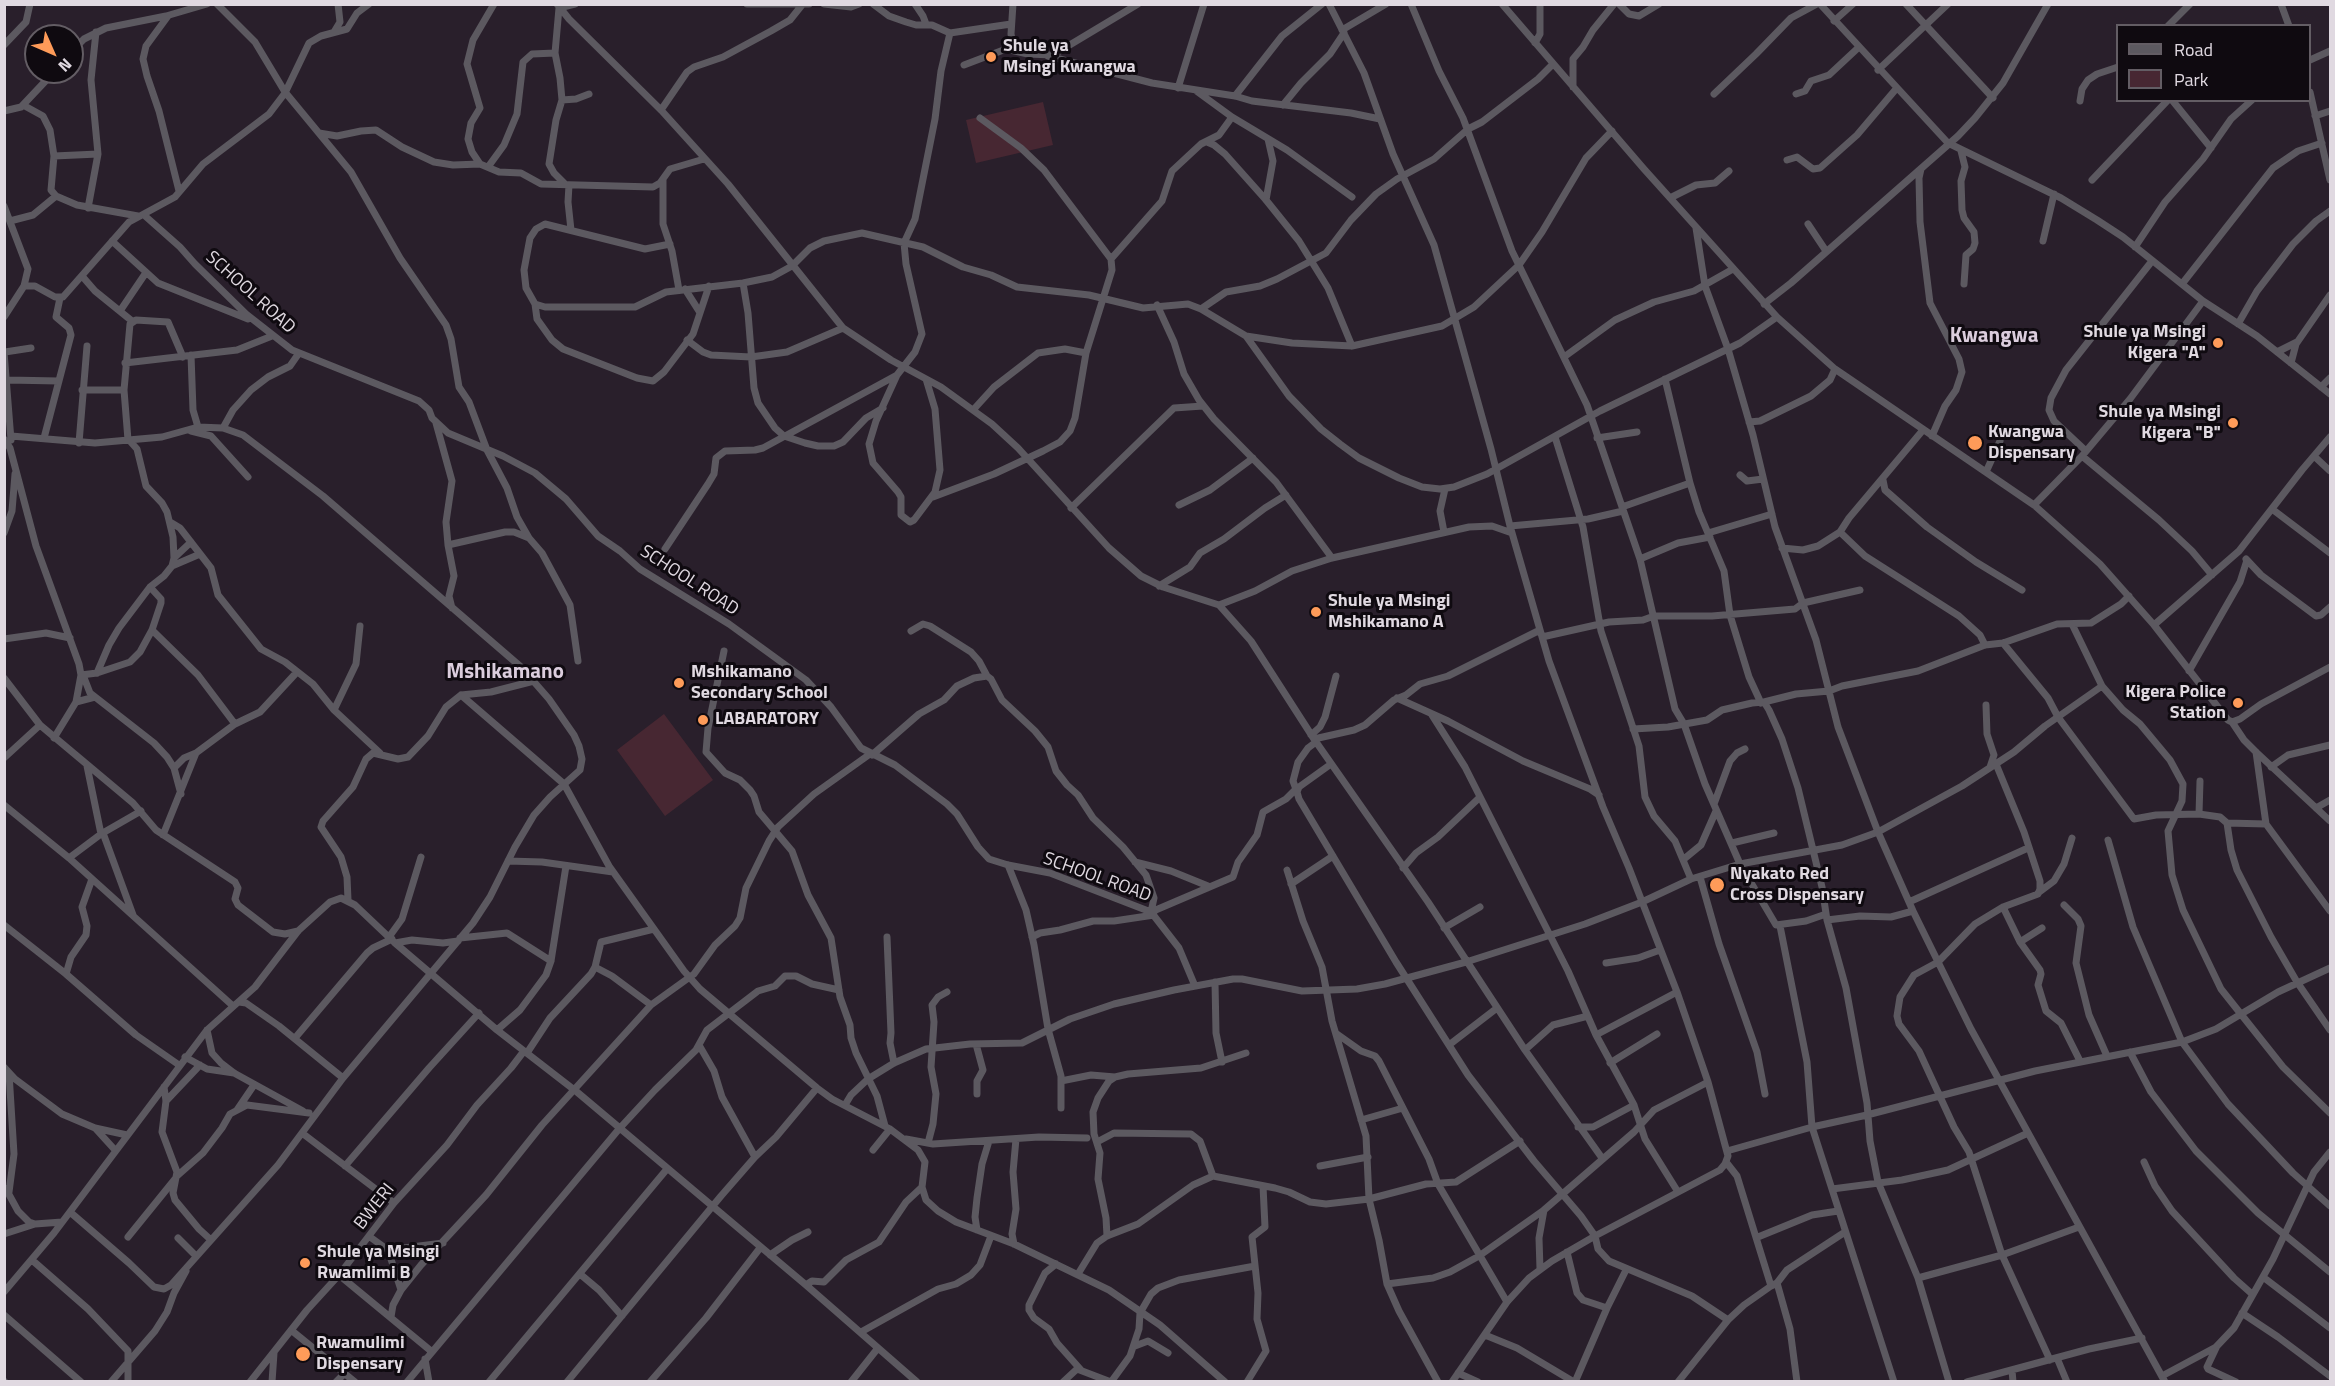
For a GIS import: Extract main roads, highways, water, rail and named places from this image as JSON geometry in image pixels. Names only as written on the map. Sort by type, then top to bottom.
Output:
[{"type":"place","name":"Shule ya Msingi Kwangwa","points":[[991,57]]},
{"type":"place","name":"Shule ya Msingi Kigera \"A\"","points":[[2218,343]]},
{"type":"place","name":"Shule ya Msingi Kigera \"B\"","points":[[2233,423]]},
{"type":"place","name":"Kwangwa Dispensary","points":[[1975,443]]},
{"type":"place","name":"Shule ya Msingi Mshikamano A","points":[[1316,612]]},
{"type":"place","name":"Mshikamano Secondary School","points":[[679,683]]},
{"type":"place","name":"Kigera Police Station","points":[[2238,703]]},
{"type":"place","name":"LABARATORY","points":[[703,720]]},
{"type":"place","name":"Nyakato Red Cross Dispensary","points":[[1717,885]]},
{"type":"place","name":"Shule ya Msingi Rwamlimi B","points":[[305,1263]]},
{"type":"place","name":"Rwamulimi Dispensary","points":[[303,1354]]},
{"type":"district","name":"Kwangwa","points":[[1994,337]]},
{"type":"district","name":"Mshikamano","points":[[505,673]]}]
